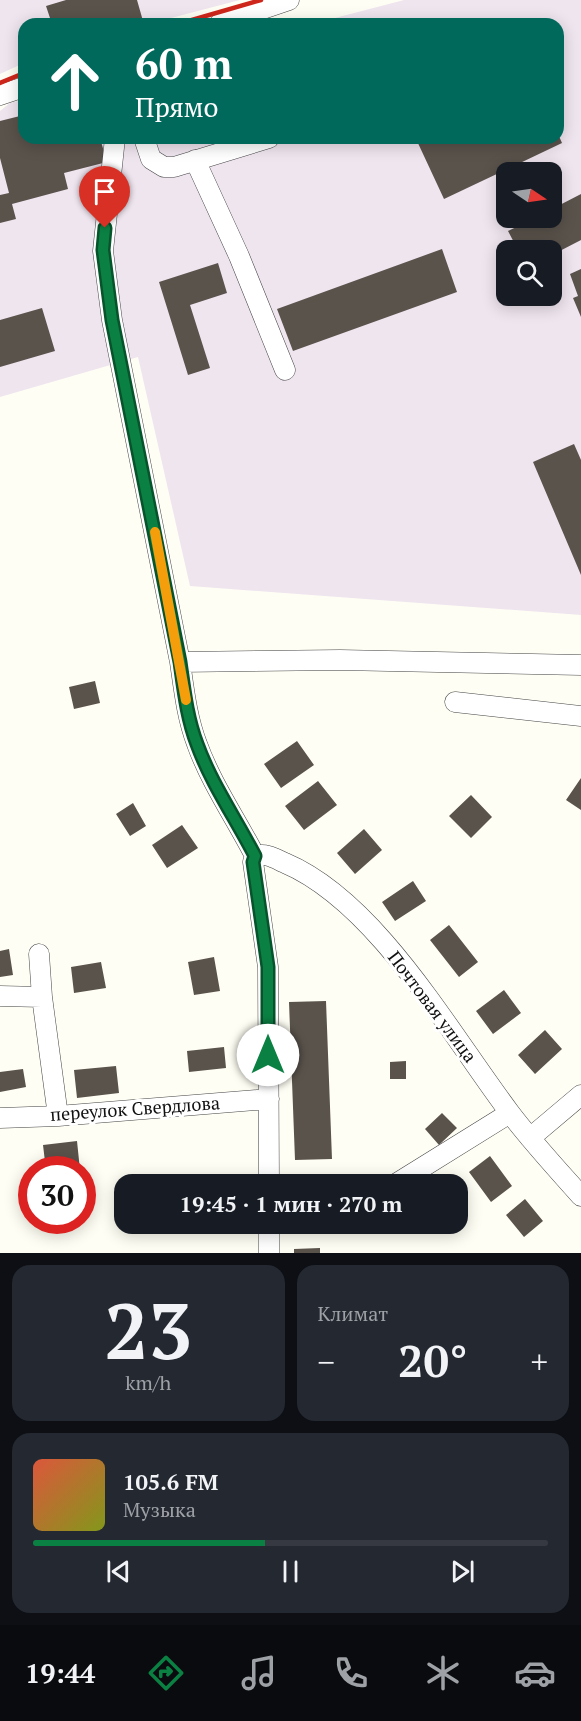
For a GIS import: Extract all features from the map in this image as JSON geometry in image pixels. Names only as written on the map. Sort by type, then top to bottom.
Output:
[{"type":"street","points":[[237,18],[290,0]]},
{"type":"street","points":[[0,95],[18,89]]},
{"type":"street","points":[[114,144],[103,250],[112,320],[180,662],[188,714],[197,744],[255,856],[253,862],[268,967],[269,1174]]},
{"type":"street","points":[[146,144],[151,159],[156,164],[174,167],[249,144]]},
{"type":"street","points":[[195,160],[239,256],[285,370]]},
{"type":"street","points":[[180,662],[340,660],[581,665]]},
{"type":"street","points":[[455,702],[581,716]]},
{"type":"street","name":"Почтовая улица","points":[[255,856],[264,854],[304,871],[344,901],[399,961],[510,1113],[581,1196]]},
{"type":"street","points":[[39,954],[42,997],[58,1116]]},
{"type":"street","points":[[0,996],[42,997]]},
{"type":"street","points":[[530,1138],[581,1095]]},
{"type":"street","name":"переулок Свердлова","points":[[0,1118],[58,1116],[269,1098]]},
{"type":"street","points":[[412,1174],[510,1113]]},
{"type":"street","points":[[269,1234],[269,1253]]},
{"type":"shaded area","points":[[0,0],[240,0],[171,18],[18,18],[18,66],[0,74]]},
{"type":"shaded area","points":[[404,0],[581,0],[581,615],[190,586],[138,357],[0,397],[0,111],[10,103],[18,101],[18,144],[564,144],[564,18],[335,18]]},
{"type":"building","points":[[66,0],[137,0],[142,18],[50,18],[46,6]]},
{"type":"building","points":[[18,116],[18,144],[102,144],[107,162],[64,173],[68,189],[12,204],[16,219],[0,223],[0,195],[9,193],[0,158],[0,121]]},
{"type":"building","points":[[418,144],[560,144],[522,162],[496,162],[496,174],[444,199]]},
{"type":"building","points":[[581,194],[581,240],[562,250],[562,240],[513,240],[508,231],[514,228],[562,228],[562,204]]},
{"type":"building","points":[[442,249],[457,292],[293,351],[277,309]]},
{"type":"building","points":[[218,263],[227,293],[190,305],[210,368],[188,375],[159,282]]},
{"type":"building","points":[[581,269],[581,317],[573,298],[578,296],[570,274]]},
{"type":"building","points":[[42,308],[55,351],[0,367],[0,320]]},
{"type":"building","points":[[574,444],[581,460],[581,575],[533,462]]},
{"type":"building","points":[[95,681],[100,703],[74,709],[69,687]]},
{"type":"building","points":[[297,741],[314,765],[281,788],[264,764]]},
{"type":"building","points":[[581,778],[581,810],[566,800]]},
{"type":"building","points":[[318,781],[337,805],[304,830],[285,806]]},
{"type":"building","points":[[471,795],[492,817],[471,838],[449,816]]},
{"type":"building","points":[[133,803],[146,826],[130,836],[116,814]]},
{"type":"building","points":[[182,825],[198,848],[167,868],[152,845]]},
{"type":"building","points":[[364,829],[382,850],[355,874],[337,853]]},
{"type":"building","points":[[413,881],[426,901],[395,921],[382,902]]},
{"type":"building","points":[[449,925],[478,962],[459,977],[430,940]]},
{"type":"building","points":[[9,949],[13,975],[0,977],[0,951]]},
{"type":"building","points":[[214,957],[220,991],[194,995],[188,962]]},
{"type":"building","points":[[101,962],[106,988],[74,993],[71,967]]},
{"type":"building","points":[[504,990],[521,1013],[493,1034],[476,1011]]},
{"type":"building","points":[[326,1001],[332,1159],[295,1160],[289,1002]]},
{"type":"building","points":[[545,1030],[562,1049],[535,1074],[518,1055]]},
{"type":"building","points":[[224,1047],[226,1068],[189,1072],[187,1051]]},
{"type":"building","points":[[406,1061],[406,1079],[390,1079],[390,1062]]},
{"type":"building","points":[[116,1066],[119,1093],[77,1098],[74,1070]]},
{"type":"building","points":[[23,1069],[26,1087],[0,1092],[0,1072]]},
{"type":"building","points":[[442,1113],[457,1128],[439,1145],[425,1129]]},
{"type":"building","points":[[77,1141],[79,1156],[44,1156],[43,1145]]},
{"type":"building","points":[[490,1156],[512,1186],[491,1202],[469,1172]]},
{"type":"building","points":[[525,1199],[543,1221],[524,1237],[506,1215]]},
{"type":"building","points":[[320,1248],[320,1253],[294,1253],[294,1249]]},
{"type":"railway","points":[[199,18],[261,0]]},
{"type":"railway","points":[[0,83],[18,76]]},
{"type":"slow traffic","points":[[155,532],[186,700]]},
{"type":"route","points":[[105,228],[103,250],[112,320],[180,662],[188,714],[197,744],[208,768],[255,856],[253,862],[268,967],[268,1055]]}]
